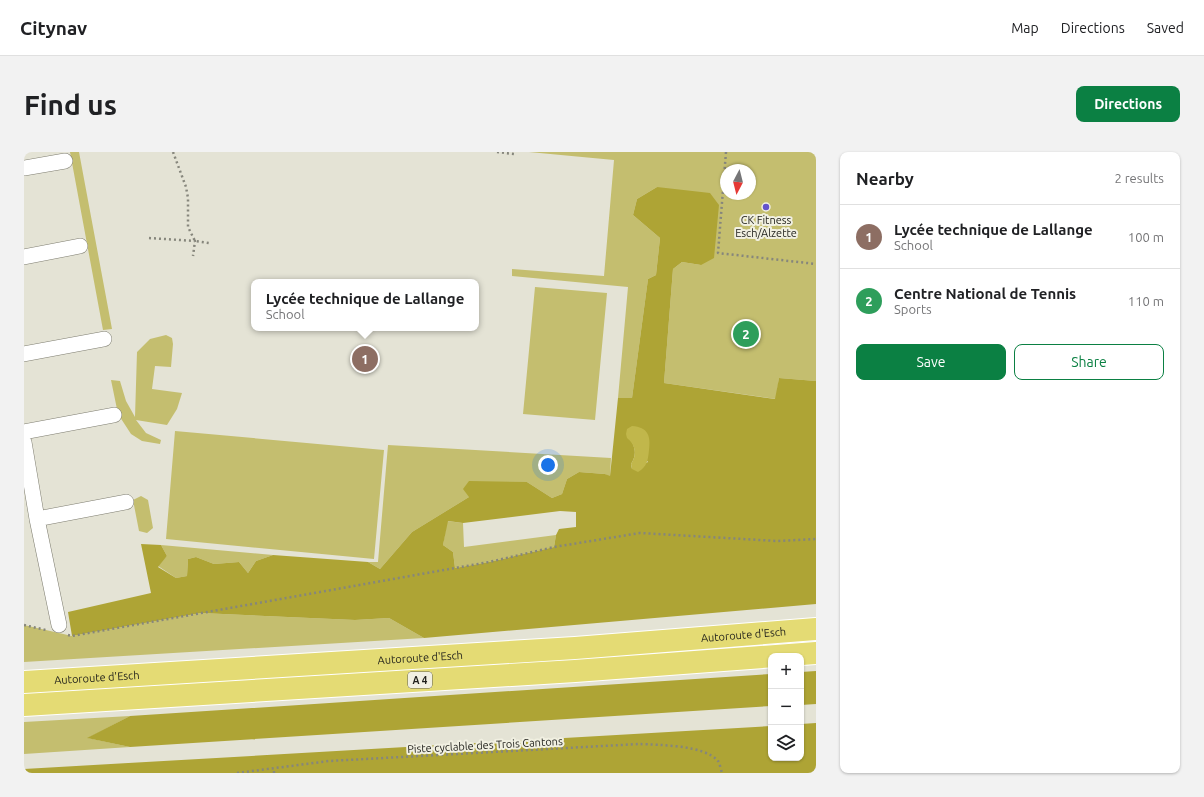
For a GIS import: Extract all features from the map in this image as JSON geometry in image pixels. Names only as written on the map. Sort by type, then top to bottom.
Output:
[{"type":"highway","name":"Autoroute d'Esch","points":[[24,682],[575,648],[816,629]]},
{"type":"highway","name":"Autoroute d'Esch","points":[[24,705],[575,671],[816,652]]},
{"type":"street","points":[[24,168],[65,161]]},
{"type":"street","points":[[24,257],[80,246]]},
{"type":"street","points":[[24,354],[104,339]]},
{"type":"street","points":[[24,432],[114,415]]},
{"type":"street","points":[[24,442],[37,519],[59,624]]},
{"type":"street","points":[[37,519],[126,502]]},
{"type":"path","points":[[173,152],[186,187],[188,198],[188,227],[195,242],[194,256]]},
{"type":"path","points":[[496,152],[514,154]]},
{"type":"path","points":[[726,152],[718,253],[816,264]]},
{"type":"path","points":[[148,238],[209,243]]},
{"type":"path","points":[[72,636],[489,562],[554,547],[640,533],[777,541],[816,539]]},
{"type":"path","name":"Piste cyclable des Trois Cantons","points":[[237,773],[329,761],[639,744],[670,746],[704,752],[718,762],[722,773]]},
{"type":"path","points":[[274,768],[274,773]]},
{"type":"shaded area","points":[[70,152],[79,152],[112,329],[103,330]]},
{"type":"shaded area","points":[[529,152],[816,152],[816,381],[779,378],[776,399],[664,383],[673,269],[682,262],[701,265],[657,187],[637,199],[633,215],[660,238],[656,275],[648,279],[632,398],[618,398],[628,287],[512,276],[512,269],[604,276],[614,160]]},
{"type":"shaded area","points":[[657,187],[710,193],[719,205],[714,258],[701,265],[682,262],[673,269],[664,383],[775,399],[779,378],[816,381],[816,604],[424,638],[389,618],[355,620],[201,613],[72,636],[68,612],[151,593],[141,544],[161,545],[167,556],[158,567],[176,578],[187,576],[188,559],[196,557],[214,564],[239,562],[248,573],[256,561],[273,555],[368,562],[380,569],[412,532],[469,497],[463,489],[469,481],[527,482],[552,498],[562,494],[567,479],[579,472],[605,474],[610,476],[618,398],[632,398],[648,279],[656,275],[660,238],[633,215],[637,199]],"holes":[[[632,442],[648,462],[632,469],[631,464],[635,453]],[[560,511],[576,512],[576,527],[559,529],[556,535],[554,547],[455,568],[453,552],[443,545],[448,521],[463,523]]]},
{"type":"shaded area","points":[[535,287],[607,293],[595,420],[523,414]]},
{"type":"shaded area","points":[[166,335],[172,338],[173,344],[171,367],[155,366],[152,389],[182,393],[177,409],[167,425],[136,420],[146,433],[161,440],[160,444],[142,441],[131,434],[118,414],[111,380],[120,381],[126,401],[135,417],[137,352],[150,339]]},
{"type":"shaded area","points":[[632,426],[642,428],[649,437],[649,454],[643,468],[638,472],[632,469],[631,464],[635,450],[626,434],[627,429]]},
{"type":"shaded area","points":[[175,431],[384,450],[374,559],[166,539]]},
{"type":"shaded area","points":[[388,445],[611,458],[610,477],[605,474],[579,472],[567,479],[562,494],[552,498],[527,482],[469,497],[412,532],[380,569],[368,562],[378,562]]},
{"type":"shaded area","points":[[141,496],[148,500],[153,528],[147,533],[139,531],[133,500]]},
{"type":"shaded area","points":[[447,521],[463,523],[464,547],[556,535],[554,547],[455,568],[453,552],[443,545]]},
{"type":"shaded area","points":[[161,545],[273,555],[256,561],[248,573],[239,562],[214,564],[196,557],[188,559],[187,576],[176,578],[158,566],[167,556]]},
{"type":"shaded area","points":[[201,613],[355,620],[389,618],[424,638],[24,662],[24,625],[72,636]]},
{"type":"shaded area","points":[[816,671],[816,704],[804,705],[804,672]]},
{"type":"shaded area","points":[[768,674],[768,706],[130,747],[87,738],[130,716]]},
{"type":"shaded area","points":[[130,716],[88,738],[130,747],[24,754],[24,722]]},
{"type":"shaded area","points":[[816,723],[816,773],[24,773],[24,769],[768,726],[768,761],[804,761],[804,724]]},
{"type":"place","name":"CK Fitness Esch/Alzette","points":[[766,207]]},
{"type":"place","name":"Centre National de Tennis","points":[[746,334]]},
{"type":"place","name":"Lycée technique de Lallange","points":[[365,359]]}]
